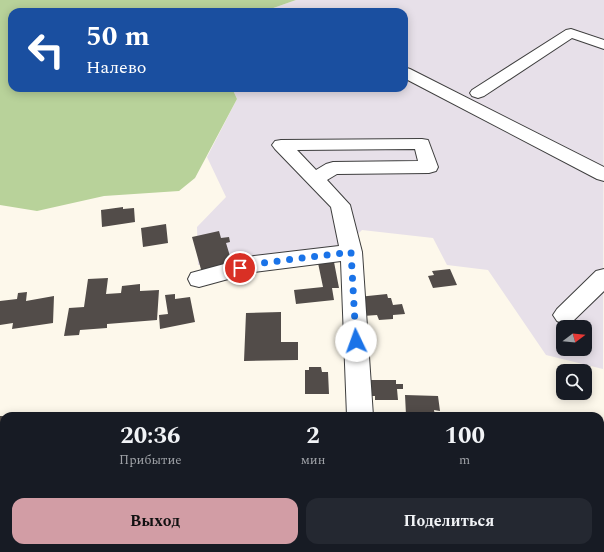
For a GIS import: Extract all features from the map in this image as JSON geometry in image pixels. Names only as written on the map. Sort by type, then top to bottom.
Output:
[{"type":"street","points":[[478,93],[570,33],[604,45]]},
{"type":"street","points":[[408,74],[604,175]]},
{"type":"street","points":[[315,179],[333,168],[429,167],[422,144],[281,145],[340,205],[351,252],[360,412]]},
{"type":"street","points":[[199,279],[254,264],[351,252]]},
{"type":"street","points":[[565,315],[604,277]]},
{"type":"shaded area","points":[[296,0],[604,0],[603,369],[592,366],[592,364],[583,364],[546,355],[488,270],[447,265],[433,238],[362,230],[340,252],[198,265],[197,227],[226,197],[207,157],[237,99],[234,92],[408,92],[408,8],[273,8]]},
{"type":"green space","points":[[0,0],[296,0],[273,8],[8,8],[8,92],[234,92],[237,99],[195,178],[179,191],[104,196],[37,211],[0,205]]},
{"type":"building","points":[[123,207],[123,209],[134,208],[135,222],[102,227],[101,210]]},
{"type":"building","points":[[166,224],[168,243],[143,247],[141,228]]},
{"type":"building","points":[[219,231],[221,238],[229,237],[230,242],[226,243],[233,266],[202,273],[192,237]]},
{"type":"building","points":[[334,262],[339,288],[332,288],[334,300],[296,304],[294,290],[323,287],[318,263]]},
{"type":"building","points":[[450,269],[457,285],[433,288],[428,276],[434,275],[432,271]]},
{"type":"building","points":[[108,278],[106,294],[121,293],[122,286],[140,284],[140,291],[159,290],[157,320],[107,324],[107,328],[80,330],[79,335],[64,336],[69,308],[84,307],[88,279]]},
{"type":"building","points":[[27,292],[26,301],[54,296],[53,323],[12,329],[13,323],[0,325],[0,301],[17,299],[18,293]]},
{"type":"building","points":[[175,294],[175,299],[190,297],[195,322],[160,329],[159,315],[168,314],[165,295]]},
{"type":"building","points":[[387,294],[388,298],[391,298],[393,305],[402,304],[405,314],[393,315],[393,319],[379,320],[377,315],[363,316],[358,297]]},
{"type":"building","points":[[281,312],[281,342],[298,342],[298,360],[244,361],[246,313]]},
{"type":"building","points":[[309,367],[321,367],[322,372],[328,372],[329,394],[305,394],[305,370],[309,370]]},
{"type":"building","points":[[368,380],[396,380],[396,384],[403,384],[403,389],[397,389],[398,400],[375,400],[375,396],[370,396]]},
{"type":"building","points":[[405,395],[438,396],[440,411],[406,412]]},
{"type":"route","points":[[240,268],[254,264],[351,252],[356,341]]}]
